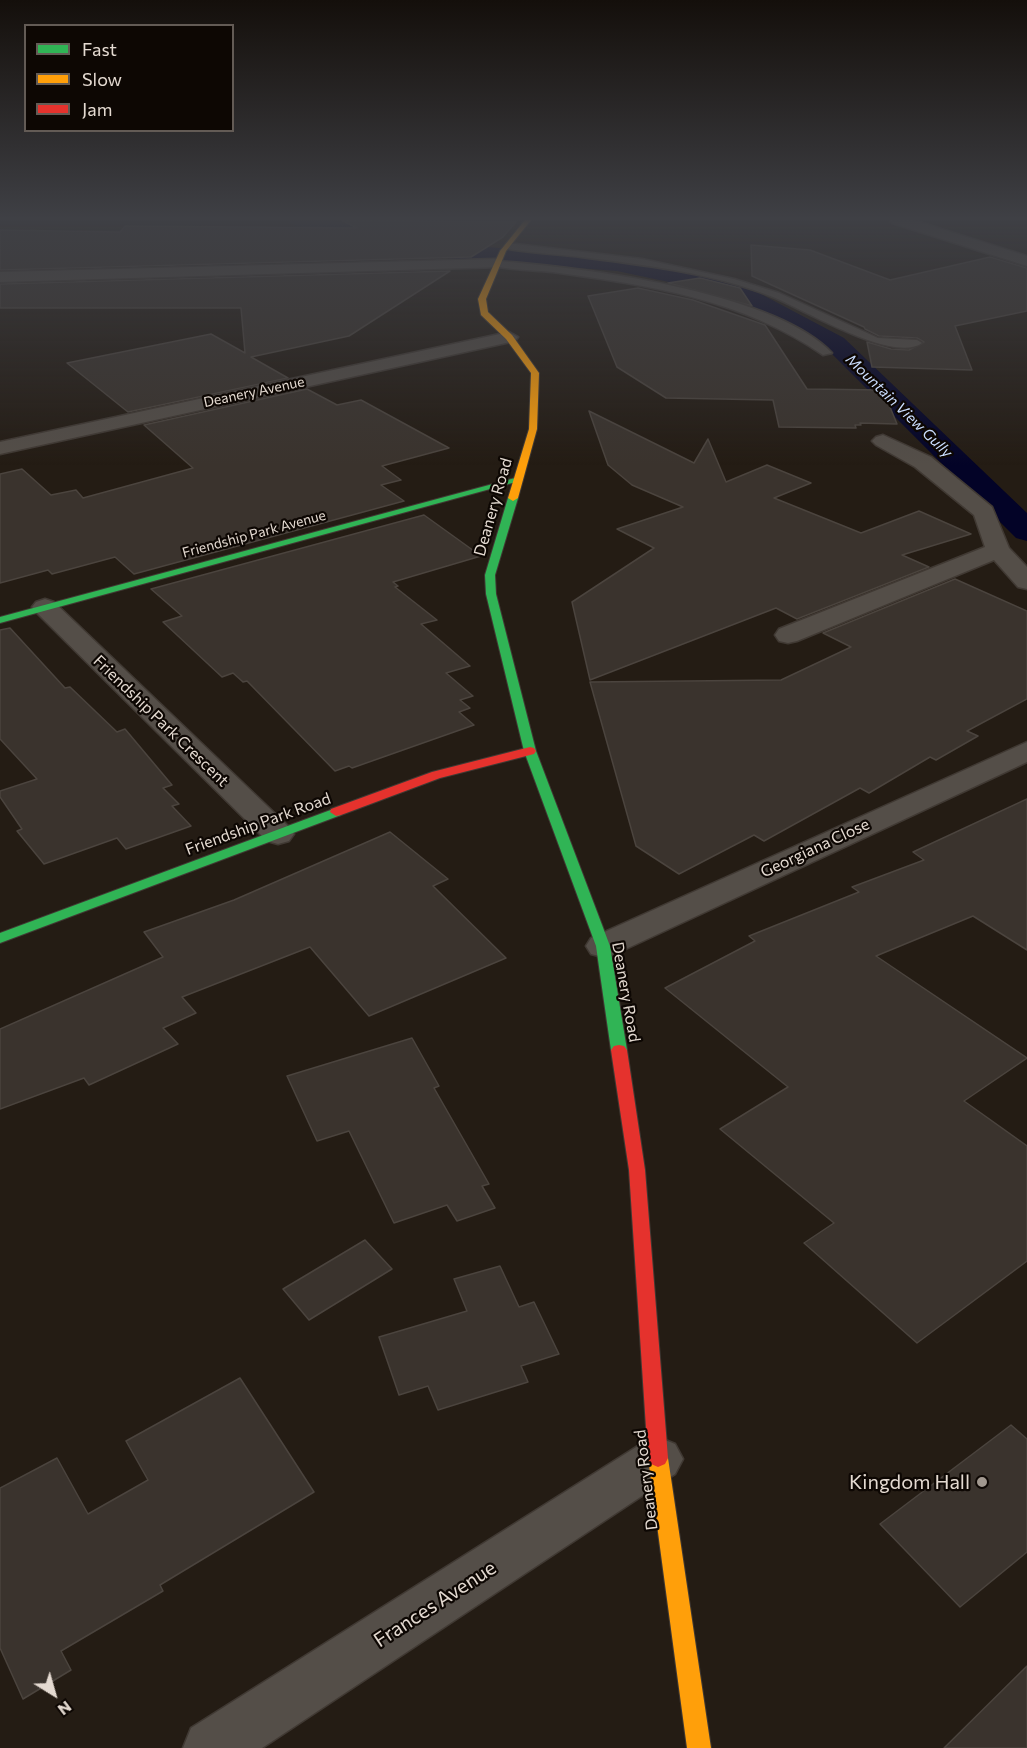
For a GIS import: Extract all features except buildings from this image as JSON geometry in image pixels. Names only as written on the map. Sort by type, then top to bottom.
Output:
[{"type":"street","name":"Deanery Road","points":[[482,302],[484,313],[509,337],[535,373],[533,429],[490,575],[491,585],[530,750],[603,946],[637,1170],[658,1459],[699,1748]]},
{"type":"street","name":"Deanery Avenue","points":[[0,448],[509,337]]},
{"type":"street","points":[[883,441],[923,462],[984,512],[998,550],[1027,582]]},
{"type":"street","name":"Friendship Park Avenue","points":[[0,620],[518,480]]},
{"type":"street","points":[[788,635],[998,550]]},
{"type":"street","name":"Friendship Park Crescent","points":[[45,607],[278,834]]},
{"type":"street","name":"Friendship Park Road","points":[[0,938],[436,775],[530,750]]},
{"type":"street","name":"Georgiana Close","points":[[603,946],[1027,750]]},
{"type":"street","name":"Frances Avenue","points":[[211,1748],[658,1459]]},
{"type":"lane","points":[[725,302],[746,307],[803,335],[826,353]]},
{"type":"lane","points":[[790,302],[876,341],[896,344],[917,343]]},
{"type":"waterway","name":"Mountain View Gully","points":[[758,302],[835,343],[1027,531]]},
{"type":"traffic: fast","points":[[0,620],[518,480]]},
{"type":"traffic: fast","points":[[513,498],[490,575],[491,594],[530,751],[603,946],[619,1050]]},
{"type":"traffic: fast","points":[[0,938],[336,812]]},
{"type":"traffic: slow","points":[[482,302],[484,313],[509,337],[535,373],[533,429],[513,498]]},
{"type":"traffic: slow","points":[[658,1458],[699,1748]]},
{"type":"traffic: jam","points":[[336,812],[436,775],[530,751]]},
{"type":"traffic: jam","points":[[619,1050],[637,1170],[658,1458]]},
{"type":"place","name":"Kingdom Hall","points":[[982,1482]]}]
